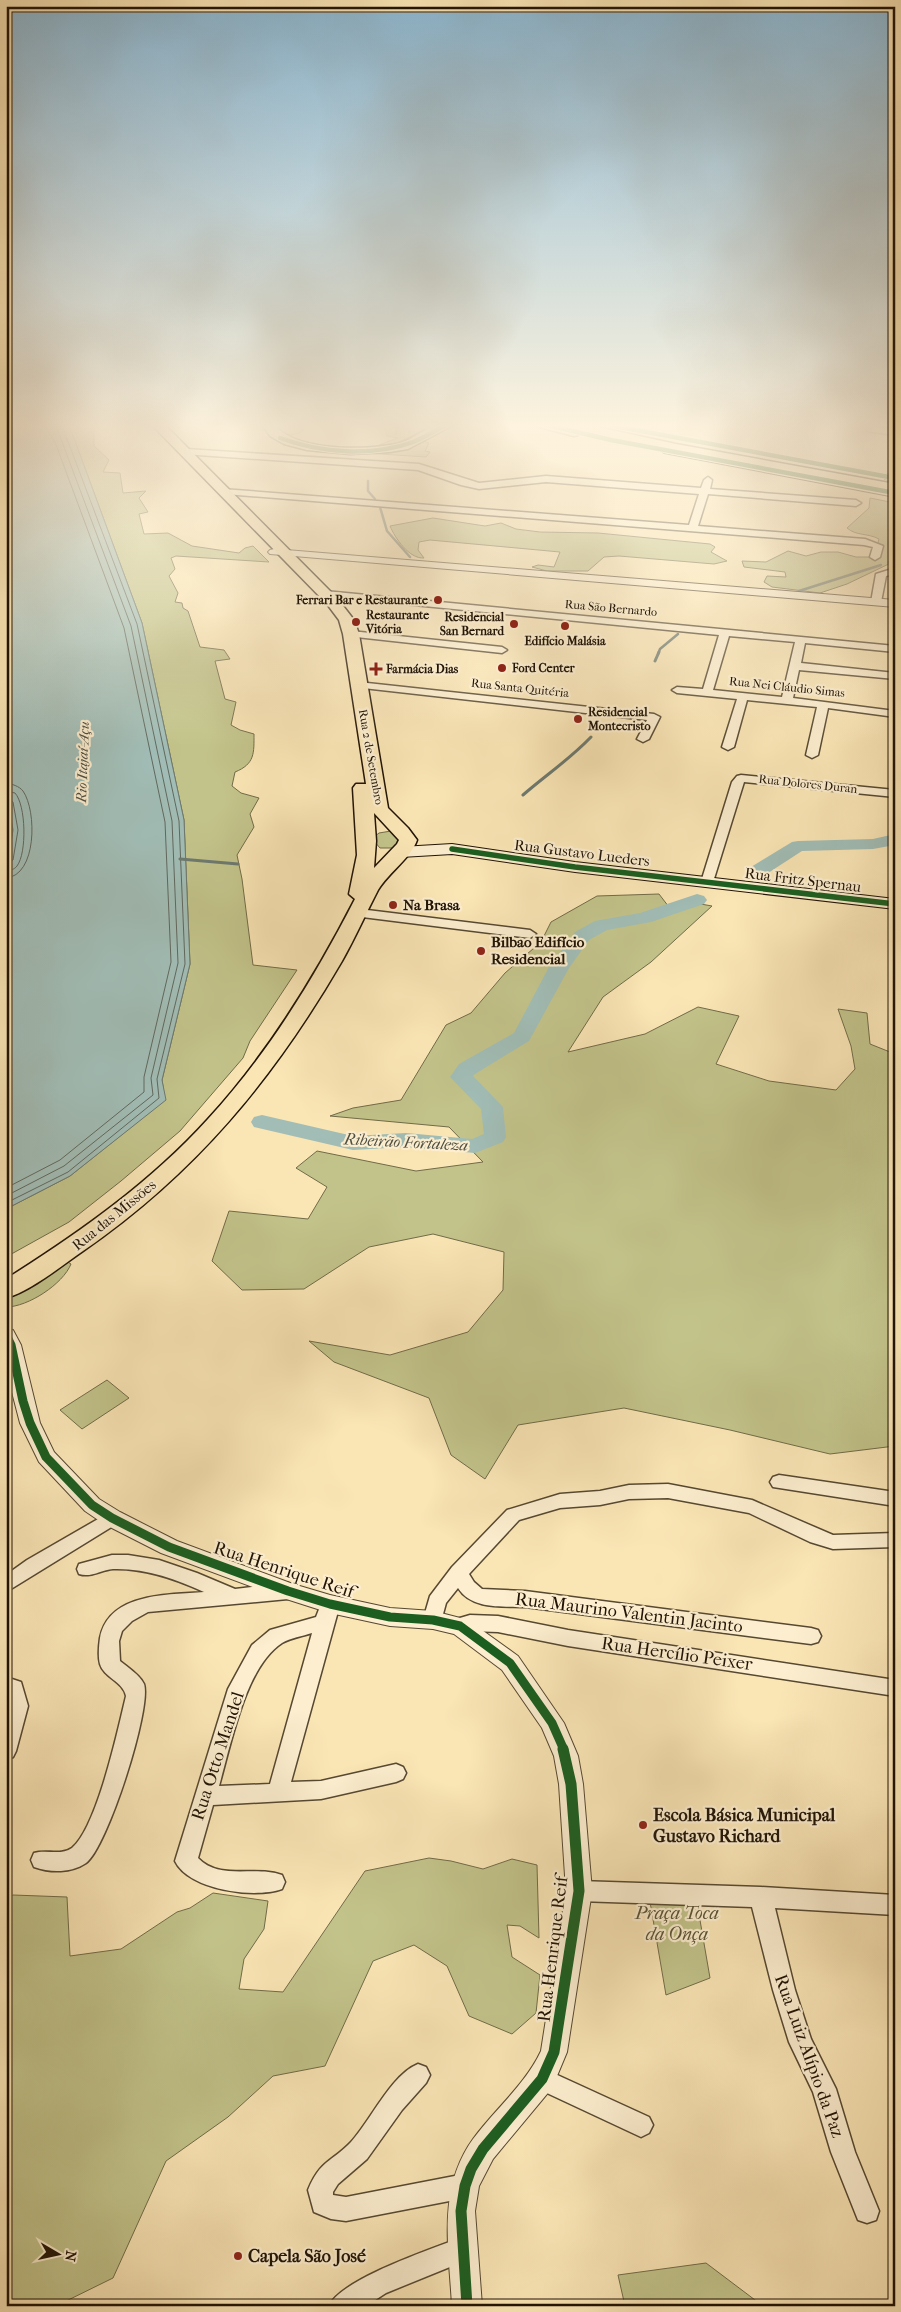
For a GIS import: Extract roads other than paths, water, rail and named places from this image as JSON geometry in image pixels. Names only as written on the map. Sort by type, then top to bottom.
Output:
[{"type":"main road","name":"Rua 2 de Setembro","points":[[258,531],[325,594],[346,620],[351,634],[379,808],[385,818],[399,829]]},
{"type":"main road","name":"Rua 2 de Setembro","points":[[208,1125],[261,1053],[326,954],[350,912],[364,880],[366,866],[366,839],[348,684],[339,629],[328,610],[261,531]]},
{"type":"main road","points":[[208,1125],[254,1079],[271,1055],[335,956],[380,873],[401,852],[408,840],[399,829],[385,826],[366,839],[385,854],[401,852]]},
{"type":"main road","name":"Rua Gustavo Lueders","points":[[399,829],[452,849]]},
{"type":"main road","name":"Rua Gustavo Lueders","points":[[401,852],[452,849],[708,882]]},
{"type":"main road","name":"Rua Fritz Spernau","points":[[708,882],[895,904]]},
{"type":"main road","name":"Rua das Missões","points":[[6,1277],[94,1233],[152,1186],[193,1148],[208,1125]]},
{"type":"main road","name":"Rua das Missões","points":[[6,1290],[64,1248]]},
{"type":"street","points":[[736,531],[871,543],[878,546],[875,557]]},
{"type":"street","points":[[280,552],[895,604]]},
{"type":"street","points":[[876,602],[881,574],[895,571]]},
{"type":"street","name":"Rua São Bernardo","points":[[325,594],[895,649]]},
{"type":"street","points":[[707,693],[725,632]]},
{"type":"street","points":[[351,634],[502,650]]},
{"type":"street","points":[[787,701],[801,639]]},
{"type":"street","points":[[795,666],[895,676]]},
{"type":"street","name":"Rua Santa Quitéria","points":[[358,685],[654,716],[642,739]]},
{"type":"street","name":"Rua Nei Cláudio Simas","points":[[677,690],[860,708],[895,714]]},
{"type":"street","points":[[728,747],[743,697]]},
{"type":"street","points":[[812,756],[822,704]]},
{"type":"street","name":"Rua Dolores Duran","points":[[708,882],[738,782],[741,778],[895,794]]},
{"type":"street","points":[[359,913],[530,934]]},
{"type":"street","name":"Rua Henrique Reif","points":[[6,1335],[11,1345],[23,1401],[46,1456],[92,1505],[112,1518],[169,1547],[288,1591],[327,1613],[433,1620],[460,1626],[510,1663],[552,1723],[566,1756],[571,1784],[579,1891],[554,2052],[542,2078],[483,2149],[471,2169],[465,2186],[461,2211],[467,2306]]},
{"type":"street","points":[[780,1482],[895,1499]]},
{"type":"street","points":[[433,1620],[436,1601],[459,1572],[513,1515],[560,1501],[600,1498],[629,1492],[668,1491],[752,1507],[786,1521],[817,1537],[834,1542],[895,1540]]},
{"type":"street","points":[[6,1586],[34,1565],[112,1518]]},
{"type":"street","points":[[86,1569],[110,1562],[136,1563],[193,1578],[236,1597]]},
{"type":"street","name":"Rua Maurino Valentin Jacinto","points":[[459,1572],[468,1589],[474,1595],[481,1597],[525,1599],[811,1636]]},
{"type":"street","points":[[42,1860],[62,1862],[70,1860],[78,1856],[90,1843],[118,1771],[136,1696],[134,1685],[110,1664],[108,1642],[113,1626],[123,1616],[145,1605],[288,1591]]},
{"type":"street","points":[[278,1793],[327,1613]]},
{"type":"street","name":"Rua Otto Mandel","points":[[274,1882],[223,1881],[192,1870],[186,1861],[238,1689],[259,1651],[277,1636],[327,1613]]},
{"type":"street","name":"Rua Hercílio Peixer","points":[[460,1626],[470,1621],[488,1623],[566,1638],[895,1688]]},
{"type":"street","points":[[6,1685],[14,1688],[18,1706],[6,1751]]},
{"type":"street","points":[[205,1796],[321,1790],[396,1773]]},
{"type":"street","points":[[579,1891],[761,1897],[895,1906]]},
{"type":"street","name":"Rua Luiz Alípio da Paz","points":[[761,1897],[784,1990],[801,2042],[824,2089],[843,2152],[867,2212]]},
{"type":"street","points":[[418,2074],[394,2102],[359,2151],[329,2175],[320,2190],[323,2203],[331,2207],[346,2209],[465,2186]]},
{"type":"street","points":[[542,2078],[641,2125]]},
{"type":"street","points":[[342,2306],[377,2284],[463,2249]]},
{"type":"water","name":"Rio Itajaí-Açu","points":[[6,531],[108,531],[142,623],[184,820],[190,964],[162,1080],[166,1100],[70,1176],[6,1209],[6,874],[13,830],[6,788]]},
{"type":"waterway","points":[[387,531],[410,557]]},
{"type":"waterway","points":[[889,562],[895,558]]},
{"type":"waterway","points":[[799,591],[881,565]]},
{"type":"waterway","points":[[658,654],[660,649],[678,634]]},
{"type":"waterway","points":[[655,661],[659,652]]},
{"type":"waterway","points":[[523,795],[591,737]]},
{"type":"waterway","name":"Ribeirão Fortaleza","points":[[758,871],[798,846],[873,844],[895,839]]},
{"type":"waterway","points":[[180,859],[238,864]]},
{"type":"waterway","name":"Ribeirão Fortaleza","points":[[262,1122],[308,1131],[353,1143],[406,1140],[475,1146],[495,1137],[492,1107],[461,1077],[467,1069],[522,1037],[559,967],[582,936],[602,925],[644,918],[697,900]]},
{"type":"place","name":"Ferrari Bar e Restaurante","points":[[438,600]]},
{"type":"place","name":"Restaurante Vitória","points":[[356,622]]},
{"type":"place","name":"Residencial San Bernard","points":[[514,624]]},
{"type":"place","name":"Edifício Malásia","points":[[565,626]]},
{"type":"place","name":"Ford Center","points":[[502,668]]},
{"type":"place","name":"Farmácia Dias","points":[[376,669]]},
{"type":"place","name":"Residencial Montecristo","points":[[578,719]]},
{"type":"place","name":"Na Brasa","points":[[393,905]]},
{"type":"place","name":"Bilbao Edifício Residencial","points":[[481,951]]},
{"type":"place","name":"Escola Básica Municipal Gustavo Richard","points":[[643,1825]]},
{"type":"place","name":"Capela São José","points":[[238,2256]]},
{"type":"park label","name":"Praça Toca da Onça","points":[[677,1924]]}]
